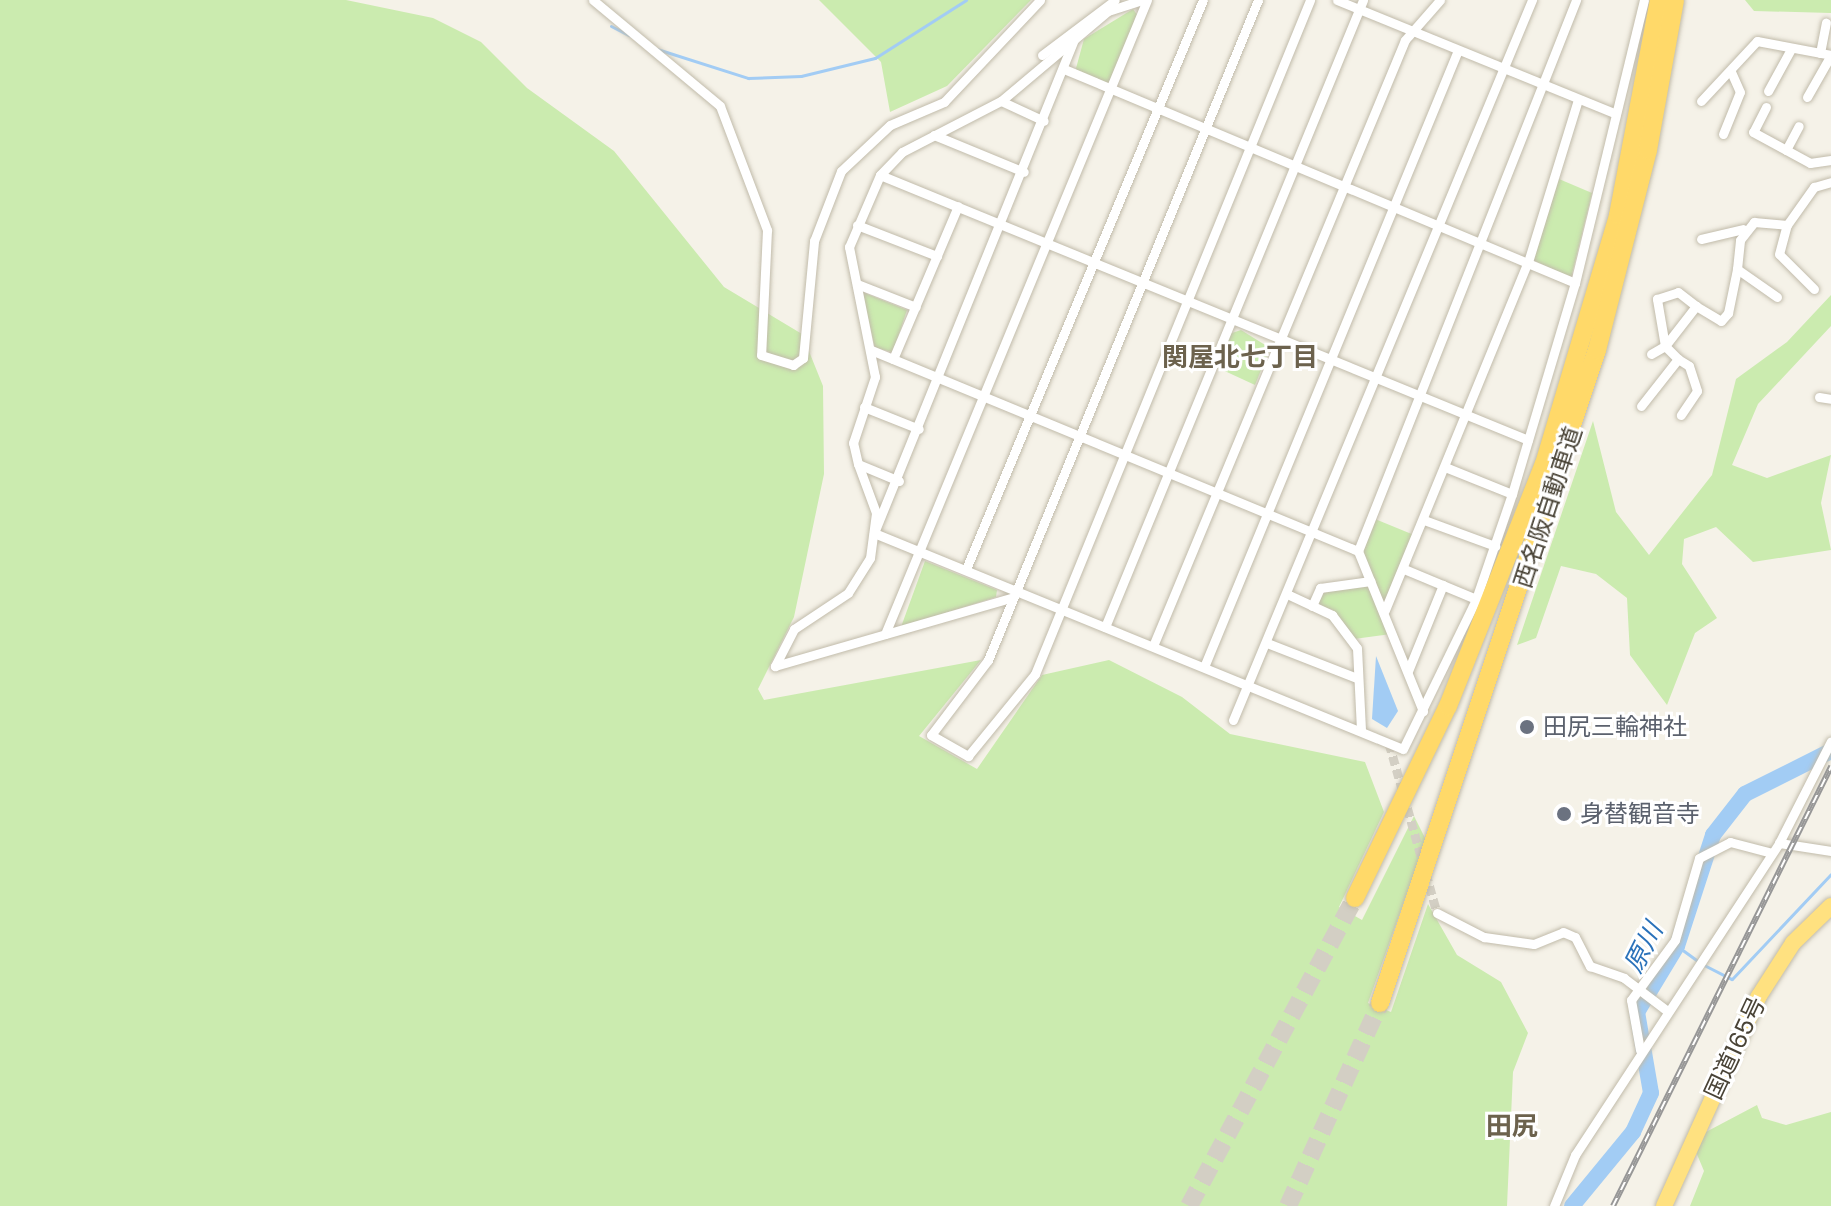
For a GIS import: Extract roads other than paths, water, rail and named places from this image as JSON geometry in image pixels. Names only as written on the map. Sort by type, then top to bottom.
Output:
[{"type":"highway","name":"西名阪自動車道","points":[[1355,898],[1454,692],[1544,464],[1618,215],[1659,0]]},
{"type":"highway","name":"西名阪自動車道","points":[[1380,1003],[1597,350],[1648,150],[1675,0]]},
{"type":"highway","name":"国道165号","points":[[1664,1206],[1759,996],[1793,943],[1831,906]]},
{"type":"street","points":[[593,0],[673,63],[720,106],[734,132],[767,230],[761,355],[793,365],[803,358],[814,241],[841,171],[890,125],[944,102],[1040,0]]},
{"type":"street","points":[[1042,55],[1115,0]]},
{"type":"street","points":[[874,533],[876,513],[853,443],[875,377],[849,247],[880,175],[934,135],[1001,101],[1077,32],[1144,0]]},
{"type":"street","points":[[885,634],[1049,242],[1144,0]]},
{"type":"street","points":[[966,569],[1155,108],[1203,0]]},
{"type":"street","points":[[1258,0],[1076,437],[988,660],[931,735],[968,756],[1035,674],[1310,0]]},
{"type":"street","points":[[1337,0],[1361,5],[1411,31],[1616,114]]},
{"type":"street","points":[[1153,646],[1342,185],[1411,31],[1440,0]]},
{"type":"street","points":[[1233,720],[1532,0]]},
{"type":"street","points":[[1358,551],[1576,0]]},
{"type":"street","points":[[874,533],[966,569],[1012,594],[1061,609],[1403,749],[1476,599],[1512,494],[1575,283],[1644,0]]},
{"type":"street","points":[[1105,627],[1361,5]]},
{"type":"street","points":[[1820,53],[1826,23]]},
{"type":"street","points":[[1012,594],[775,666],[801,620],[858,580],[874,533],[899,481],[1003,225],[1077,32]]},
{"type":"street","points":[[1701,101],[1731,72],[1748,45],[1831,55],[1807,97]]},
{"type":"street","points":[[1768,91],[1791,49]]},
{"type":"street","points":[[1204,667],[1458,50]]},
{"type":"street","points":[[1064,69],[1575,283]]},
{"type":"street","points":[[1723,134],[1740,92],[1731,72]]},
{"type":"street","points":[[1385,610],[1528,262],[1578,99]]},
{"type":"street","points":[[1001,101],[1044,121]]},
{"type":"street","points":[[1766,107],[1753,132],[1810,163],[1831,160]]},
{"type":"street","points":[[1786,150],[1799,126]]},
{"type":"street","points":[[934,135],[1024,172]]},
{"type":"street","points":[[880,175],[1187,299],[1465,417],[1528,440]]},
{"type":"street","points":[[1814,289],[1779,254],[1787,225],[1814,187],[1831,182]]},
{"type":"street","points":[[893,359],[958,206]]},
{"type":"street","points":[[857,225],[937,256]]},
{"type":"street","points":[[1701,239],[1743,229],[1787,225]]},
{"type":"street","points":[[1681,415],[1697,391],[1689,366],[1665,346],[1657,299],[1678,292],[1721,321],[1737,292],[1743,229]]},
{"type":"street","points":[[1737,269],[1777,297]]},
{"type":"street","points":[[857,284],[916,307]]},
{"type":"street","points":[[1651,354],[1665,346],[1696,306]]},
{"type":"street","points":[[871,350],[1029,419],[1358,551],[1385,610],[1423,711]]},
{"type":"street","points":[[1641,406],[1678,359]]},
{"type":"street","points":[[1819,397],[1831,399]]},
{"type":"street","points":[[864,407],[919,429]]},
{"type":"street","points":[[858,464],[899,481]]},
{"type":"street","points":[[1445,467],[1512,494]]},
{"type":"street","points":[[1424,520],[1495,546]]},
{"type":"street","points":[[1404,569],[1476,599]]},
{"type":"street","points":[[1312,606],[1320,588],[1371,581]]},
{"type":"street","points":[[1408,671],[1443,585]]},
{"type":"street","points":[[1287,594],[1332,615],[1357,648],[1361,731]]},
{"type":"street","points":[[1267,643],[1357,678]]},
{"type":"street","points":[[1554,1206],[1575,1155],[1666,1010],[1779,843],[1831,741]]},
{"type":"street","points":[[1640,1050],[1628,1013],[1639,989],[1675,940],[1699,858],[1730,842],[1772,853]]},
{"type":"street","points":[[1779,843],[1831,851]]},
{"type":"street","points":[[1437,913],[1484,937],[1534,944],[1563,932],[1575,937],[1590,966],[1639,989],[1666,1010]]},
{"type":"water","points":[[1376,656],[1398,711],[1387,728],[1372,719]]},
{"type":"waterway","points":[[657,49],[748,78],[801,76],[875,58],[966,0]]},
{"type":"waterway","points":[[611,26],[629,35]]},
{"type":"waterway","name":"原川","points":[[1572,1206],[1633,1132],[1651,1093],[1637,1012],[1677,946],[1713,835],[1745,794],[1831,751]]},
{"type":"waterway","points":[[1704,965],[1732,979],[1831,874]]},
{"type":"waterway","points":[[1677,946],[1698,961]]},
{"type":"tunnel","points":[[1389,743],[1437,913]]},
{"type":"tunnel","points":[[1189,1206],[1355,898]]},
{"type":"tunnel","points":[[1288,1206],[1380,1003]]},
{"type":"railway","points":[[1613,1206],[1831,766]]},
{"type":"place","name":"田尻三輪神社","points":[[1527,727]]},
{"type":"place","name":"身替観音寺","points":[[1564,814]]},
{"type":"district","name":"関屋北七丁目","points":[[1240,358]]},
{"type":"district","name":"田尻","points":[[1512,1127]]}]
